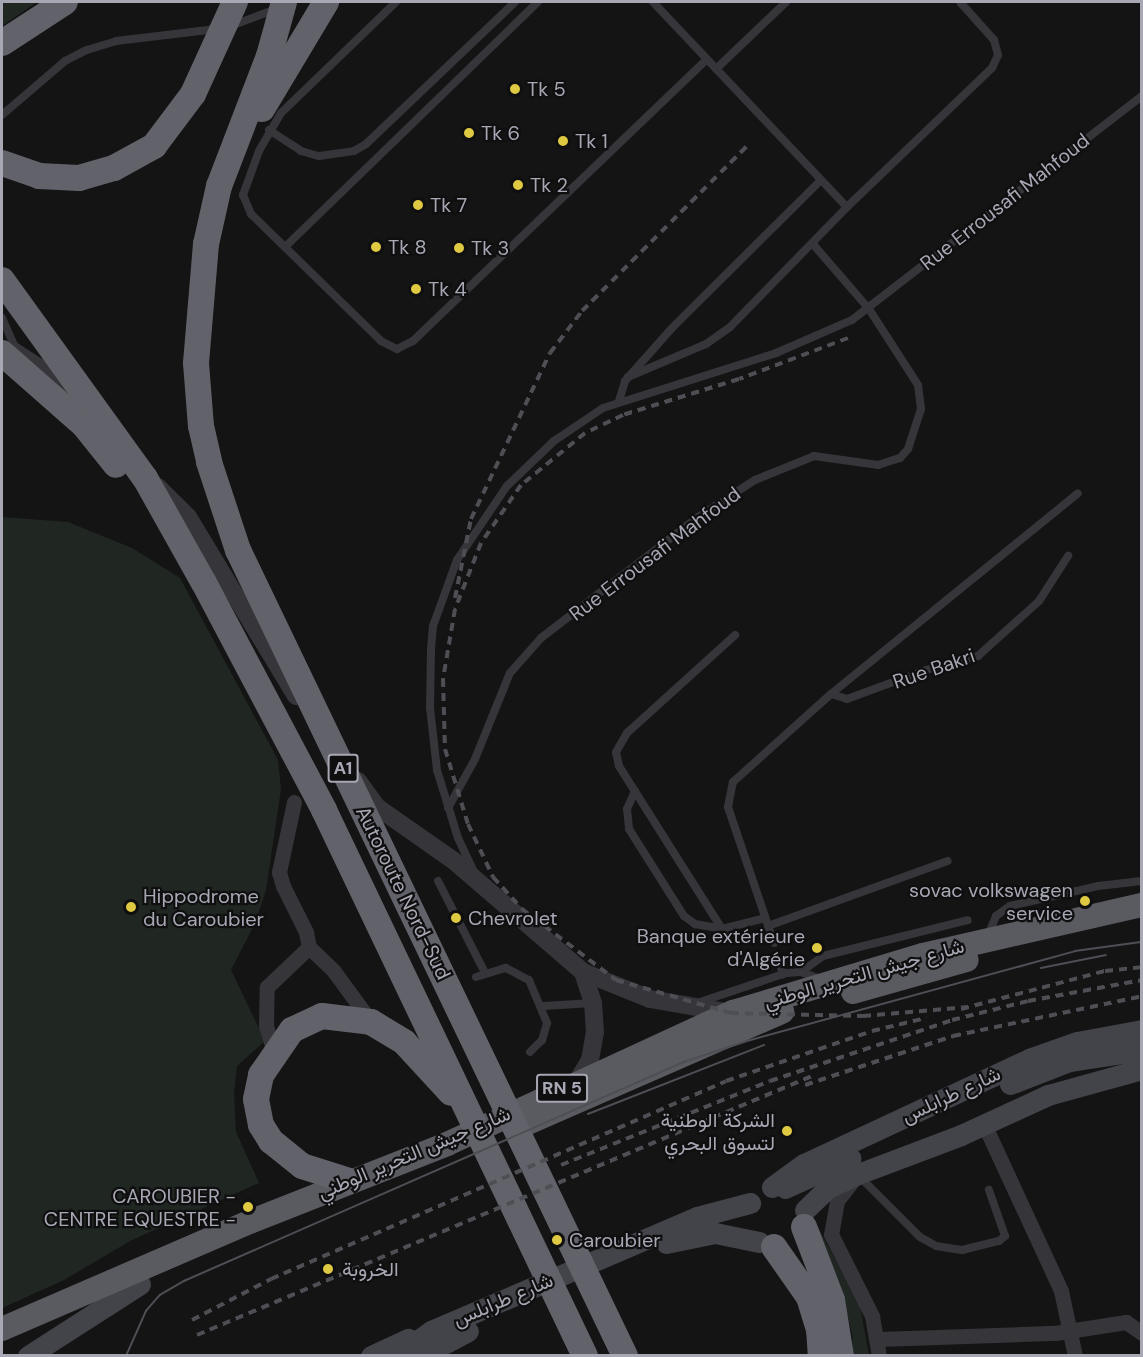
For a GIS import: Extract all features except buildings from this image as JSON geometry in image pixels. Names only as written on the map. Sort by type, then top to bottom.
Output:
[{"type":"highway","points":[[2,43],[65,2]]},
{"type":"highway","points":[[2,163],[39,176],[79,178],[114,168],[153,146],[193,94],[235,2]]},
{"type":"highway","points":[[215,210],[219,186],[270,56],[284,2]]},
{"type":"highway","points":[[215,210],[261,111],[326,2]]},
{"type":"highway","name":"Autoroute Nord-Sud","points":[[215,210],[206,244],[198,307],[196,363],[201,426],[221,504],[238,550],[625,1356]]},
{"type":"highway","name":"A1","points":[[2,280],[145,478],[204,583]]},
{"type":"highway","name":"A1","points":[[7,351],[84,425],[204,583]]},
{"type":"highway","name":"Autoroute Nord-Sud","points":[[204,583],[324,810],[583,1352]]},
{"type":"highway","name":"شارع جيش التحرير الوطني","points":[[2,1329],[349,1181],[447,1144],[578,1080],[827,982],[987,940],[1142,905]]},
{"type":"highway","name":"شارع جيش التحرير الوطني","points":[[2,1346],[140,1284],[450,1157],[741,1015],[771,1015],[978,957],[1142,921]]},
{"type":"highway","points":[[349,1181],[302,1166],[271,1141],[261,1125],[256,1099],[261,1075],[274,1052],[292,1030],[322,1016],[370,1022],[405,1042],[473,1122]]},
{"type":"highway","points":[[804,1214],[832,1300],[841,1356]]},
{"type":"highway","points":[[766,1244],[809,1297],[819,1329],[821,1356]]},
{"type":"highway","points":[[611,1327],[630,1356]]},
{"type":"main road","name":"شارع طرابلس","points":[[778,1188],[804,1164],[1029,1059],[1077,1042],[1142,1030]]},
{"type":"main road","points":[[832,1167],[804,1214],[792,1242],[766,1244],[746,1221],[750,1203],[757,1194],[832,1167],[1032,1074],[1089,1056],[1142,1050]]},
{"type":"main road","name":"شارع طرابلس","points":[[804,1214],[828,1188],[858,1174],[1075,1085],[1142,1069]]},
{"type":"main road","points":[[778,1188],[804,1214]]},
{"type":"main road","name":"شارع طرابلس","points":[[396,1356],[431,1331],[697,1217],[750,1203]]},
{"type":"main road","name":"شارع طرابلس","points":[[421,1356],[447,1340],[675,1240],[715,1233],[766,1244]]},
{"type":"main road","points":[[28,1356],[140,1284]]},
{"type":"main road","points":[[371,1356],[431,1331]]},
{"type":"street","points":[[7,351],[49,374],[188,517],[313,723],[377,807],[480,883]]},
{"type":"street","points":[[294,802],[279,872],[309,947],[333,970],[370,1022]]},
{"type":"street","name":"Rue Errousafi Mahfoud","points":[[480,883],[583,972],[650,999],[741,1015]]},
{"type":"street","points":[[274,1052],[266,1026],[267,987],[309,947]]},
{"type":"street","points":[[578,1080],[594,1046],[592,1003],[583,972]]},
{"type":"street","points":[[984,1124],[1061,1291],[1073,1331],[1076,1356]]},
{"type":"street","points":[[858,1174],[837,1201],[831,1234],[879,1339],[879,1356]]},
{"type":"street","points":[[879,1339],[1073,1331],[1126,1322],[1142,1333]]},
{"type":"lane","points":[[2,115],[65,62],[87,50],[116,41],[229,27],[297,2]]},
{"type":"lane","points":[[396,2],[294,99],[269,130],[245,184],[244,204],[381,341],[397,349],[406,346],[707,59]]},
{"type":"lane","points":[[269,130],[301,151],[319,156],[354,151],[515,2]]},
{"type":"lane","points":[[285,247],[538,2]]},
{"type":"lane","points":[[653,2],[847,207]]},
{"type":"lane","points":[[716,69],[786,2]]},
{"type":"lane","points":[[628,377],[718,336],[996,62],[994,40],[960,2]]},
{"type":"lane","name":"Rue Errousafi Mahfoud","points":[[480,883],[448,808],[437,770],[430,708],[434,626],[448,582],[470,538],[514,479],[588,416],[619,401],[793,347],[869,309],[1142,96]]},
{"type":"lane","points":[[619,401],[628,377],[672,328],[821,180]]},
{"type":"lane","points":[[812,243],[869,309]]},
{"type":"lane","name":"Rue Errousafi Mahfoud","points":[[448,808],[475,759],[510,673],[541,638],[698,517],[755,480],[814,456],[878,465],[900,458],[908,449],[919,423],[920,391],[902,355],[869,309]]},
{"type":"lane","points":[[2,318],[7,351]]},
{"type":"lane","points":[[774,943],[730,815],[729,790],[738,776],[831,694],[1078,493]]},
{"type":"lane","name":"Rue Bakri","points":[[831,694],[847,699],[926,670],[978,656],[1040,601],[1068,556]]},
{"type":"lane","points":[[722,929],[616,759],[622,738],[735,635]]},
{"type":"lane","points":[[635,791],[627,809],[629,829],[676,905],[695,924],[722,929],[767,922],[948,861]]},
{"type":"lane","points":[[438,881],[485,973]]},
{"type":"lane","points":[[987,940],[996,916],[1010,906],[1089,888],[1142,881]]},
{"type":"lane","points":[[801,972],[823,956],[968,920]]},
{"type":"lane","points":[[779,962],[783,974]]},
{"type":"lane","points":[[476,977],[506,968],[523,974],[543,1006],[545,1032],[530,1052]]},
{"type":"lane","points":[[686,1007],[783,974],[801,972],[827,982]]},
{"type":"lane","points":[[543,1006],[592,1003]]},
{"type":"lane","points":[[858,1174],[920,1237],[936,1246],[962,1250],[999,1242],[1005,1236],[989,1190]]},
{"type":"shaded area","points":[[2,2],[37,2],[2,26]]},
{"type":"shaded area","name":"Hippodrome du Caroubier","points":[[2,517],[68,522],[132,548],[180,578],[278,760],[281,789],[266,890],[255,923],[231,970],[265,1041],[237,1066],[234,1092],[236,1132],[259,1183],[130,1241],[64,1280],[2,1308]]},
{"type":"shaded area","points":[[811,1214],[860,1306],[869,1355],[851,1355],[853,1338],[840,1285]]},
{"type":"tram line","points":[[126,1356],[146,1311],[160,1295],[184,1281],[684,1062],[747,1041],[1075,951],[1142,942]]},
{"type":"tram line","points":[[1041,968],[1106,955]]},
{"type":"tram line","points":[[588,1114],[764,1045]]},
{"type":"railway","points":[[455,598],[471,519],[550,353],[582,311],[747,146]]},
{"type":"railway","points":[[848,338],[739,379],[623,415],[585,433],[521,485],[481,543],[455,609],[443,679],[445,749],[468,824],[493,877],[522,909],[616,980],[731,1013],[863,1016],[969,1007]]},
{"type":"railway","points":[[961,1009],[1105,971],[1142,967]]},
{"type":"railway","points":[[561,1165],[770,1081],[952,1020],[1028,1001],[1142,980]]},
{"type":"railway","points":[[805,1085],[953,1036],[1142,996]]},
{"type":"railway","points":[[192,1320],[271,1279],[726,1081],[872,1031],[926,1018]]},
{"type":"railway","points":[[197,1335],[812,1076]]},
{"type":"place","name":"Tk 5","points":[[515,89]]},
{"type":"place","name":"Tk 6","points":[[469,133]]},
{"type":"place","name":"Tk 1","points":[[563,141]]},
{"type":"place","name":"Tk 2","points":[[518,185]]},
{"type":"place","name":"Tk 7","points":[[418,205]]},
{"type":"place","name":"Tk 8","points":[[376,247]]},
{"type":"place","name":"Tk 3","points":[[459,248]]},
{"type":"place","name":"Tk 4","points":[[416,289]]},
{"type":"place","name":"sovac volkswagen service","points":[[1085,901]]},
{"type":"place","name":"Hippodrome du Caroubier","points":[[131,907]]},
{"type":"place","name":"Chevrolet","points":[[456,918]]},
{"type":"place","name":"Banque extérieure d'Algérie","points":[[817,948]]},
{"type":"place","name":"الشركة الوطنية لتسوق البحري","points":[[787,1131]]},
{"type":"place","name":"CAROUBIER - CENTRE EQUESTRE -","points":[[248,1207]]},
{"type":"place","name":"Caroubier","points":[[557,1240]]},
{"type":"place","name":"الخروبة","points":[[328,1269]]}]
